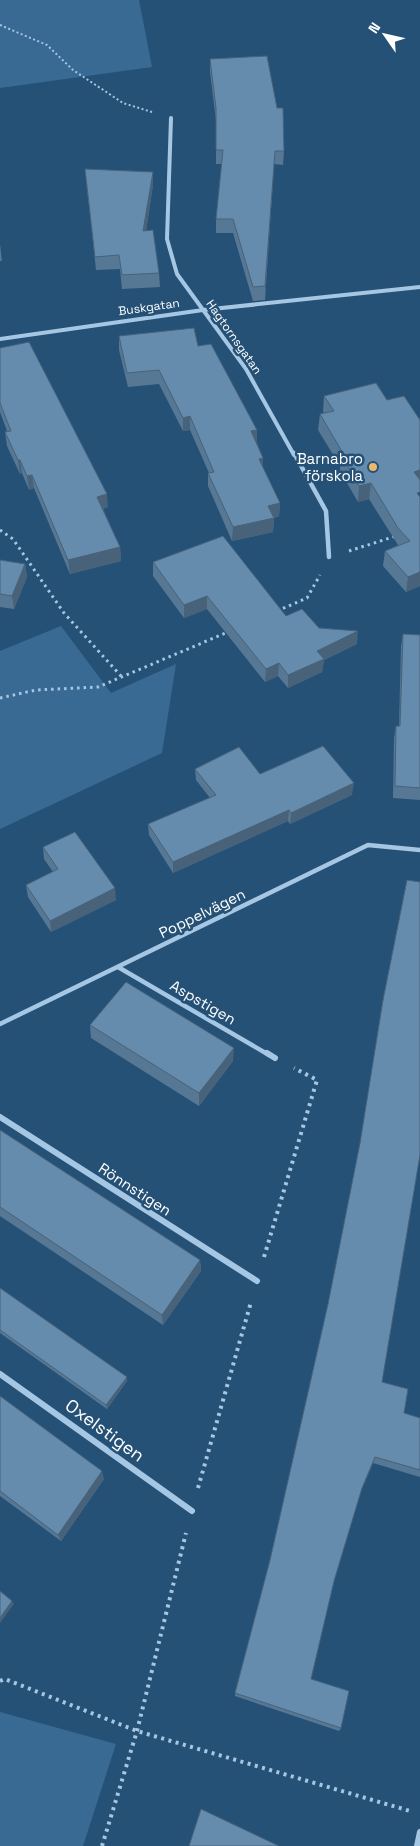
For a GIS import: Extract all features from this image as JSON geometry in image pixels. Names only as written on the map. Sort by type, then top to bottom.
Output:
[{"type":"street","name":"Hagtornsgatan","points":[[172,118],[167,239],[177,274],[246,369],[326,511],[329,557]]},
{"type":"street","name":"Buskgatan","points":[[0,339],[203,310],[420,287]]},
{"type":"street","name":"Poppelvägen","points":[[0,1024],[368,845],[420,850]]},
{"type":"street","name":"Aspstigen","points":[[118,967],[275,1058]]},
{"type":"street","name":"Rönnstigen","points":[[0,1117],[257,1281]]},
{"type":"street","name":"Oxelstigen","points":[[0,1374],[192,1511]]},
{"type":"street","points":[[417,1846],[420,1832]]},
{"type":"path","points":[[0,24],[47,45],[73,70],[123,103],[172,118]]},
{"type":"path","points":[[0,530],[13,539],[64,613],[121,676]]},
{"type":"path","points":[[272,613],[307,598],[329,557],[402,534]]},
{"type":"path","points":[[0,698],[29,691],[79,690],[98,687],[236,628]]},
{"type":"path","points":[[102,1846],[137,1731],[192,1511],[257,1281],[317,1080],[275,1058]]},
{"type":"path","points":[[0,1681],[5,1679],[137,1731],[420,1814]]},
{"type":"shaded area","points":[[0,0],[139,0],[152,67],[0,88]]},
{"type":"shaded area","points":[[61,626],[111,693],[176,664],[162,753],[0,829],[0,651]]},
{"type":"shaded area","points":[[0,1712],[116,1744],[83,1846],[0,1846]]},
{"type":"building","points":[[267,56],[277,108],[283,108],[284,151],[275,151],[265,286],[253,287],[233,219],[216,219],[223,150],[216,150],[216,108],[210,59]]},
{"type":"building","points":[[85,169],[153,172],[143,231],[153,230],[159,273],[122,275],[119,255],[95,257]]},
{"type":"building","points":[[194,328],[198,346],[211,344],[257,430],[251,431],[263,458],[259,459],[280,503],[268,506],[274,518],[233,527],[208,473],[214,472],[190,416],[183,418],[159,370],[127,373],[119,336]]},
{"type":"building","points":[[29,342],[107,494],[97,497],[120,547],[68,560],[32,475],[27,476],[5,432],[11,431],[0,403],[0,348]]},
{"type":"building","points":[[376,383],[387,400],[404,396],[420,420],[420,470],[414,472],[420,480],[420,492],[417,493],[420,497],[420,572],[408,577],[385,551],[410,541],[398,528],[371,483],[359,486],[341,455],[344,455],[320,414],[334,411],[324,396]]},
{"type":"building","points":[[223,536],[286,616],[302,609],[319,628],[358,631],[317,651],[324,659],[288,675],[279,663],[266,669],[207,596],[184,605],[153,562]]},
{"type":"building","points":[[0,560],[25,564],[12,596],[0,594]]},
{"type":"building","points":[[403,634],[420,635],[420,788],[395,786],[396,726],[400,726]]},
{"type":"building","points":[[323,746],[354,783],[291,813],[289,810],[173,862],[148,824],[216,795],[195,769],[239,747],[260,774]]},
{"type":"building","points":[[75,832],[115,888],[50,921],[26,885],[58,869],[43,847]]},
{"type":"building","points":[[407,880],[420,882],[420,1155],[382,1382],[408,1389],[404,1413],[420,1418],[420,1470],[375,1457],[362,1488],[334,1581],[311,1679],[349,1691],[341,1728],[235,1693],[270,1560],[328,1304],[360,1143],[383,1000]]},
{"type":"building","points":[[126,982],[234,1048],[199,1093],[90,1025]]},
{"type":"building","points":[[0,1130],[200,1260],[162,1315],[0,1207]]},
{"type":"building","points":[[0,1288],[127,1377],[106,1405],[0,1330]]},
{"type":"building","points":[[0,1396],[102,1471],[58,1535],[0,1491]]},
{"type":"building","points":[[0,1591],[12,1601],[0,1618]]},
{"type":"building","points":[[201,1809],[279,1846],[189,1846]]},
{"type":"place","name":"Barnabro förskola","points":[[373,467]]}]
